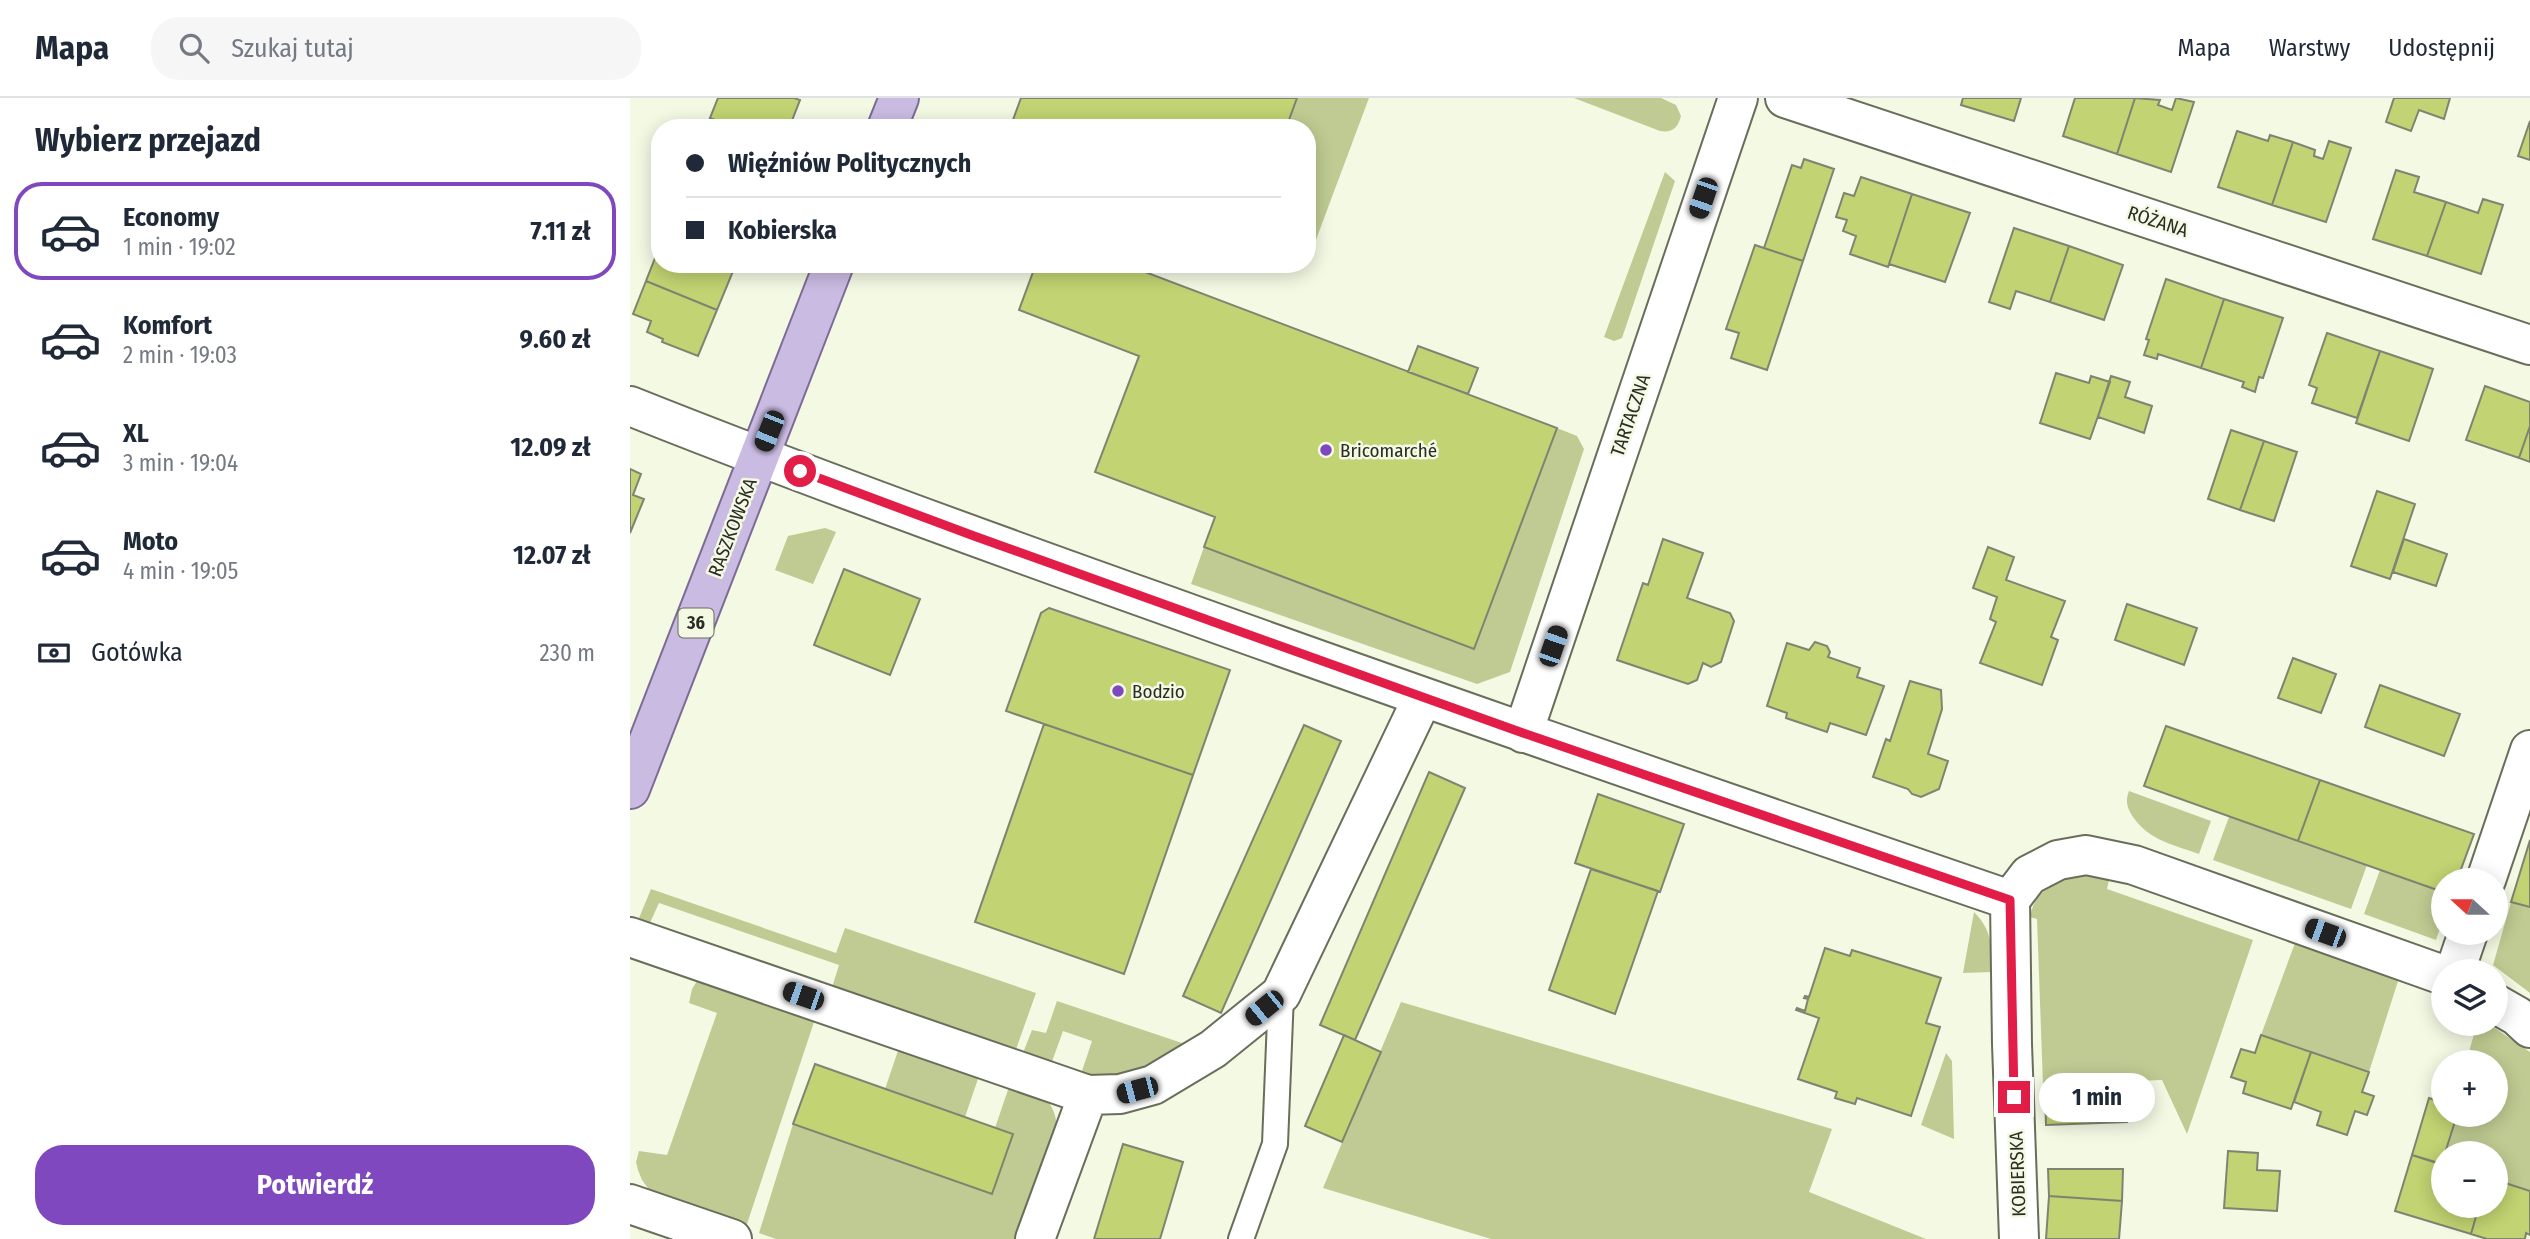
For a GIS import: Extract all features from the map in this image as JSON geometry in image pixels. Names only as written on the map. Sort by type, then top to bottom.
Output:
[{"type":"main road","points":[[891,119],[899,98]]},
{"type":"main road","name":"RASZKOWSKA","points":[[630,789],[830,273]]},
{"type":"street","name":"TARTACZNA","points":[[1523,733],[1738,98]]},
{"type":"street","name":"RÓŻANA","points":[[1785,98],[2530,345]]},
{"type":"street","points":[[630,406],[974,536],[1523,733],[2010,900],[2029,875],[2058,860],[2086,855],[2134,865],[2431,971]]},
{"type":"street","points":[[630,937],[1088,1095],[1120,1094],[1153,1085],[1213,1049],[1281,994],[1423,697]]},
{"type":"street","points":[[2490,868],[2530,750]]},
{"type":"street","name":"KOBIERSKA","points":[[2010,900],[2012,1044],[2020,1239]]},
{"type":"street","points":[[2508,1011],[2530,1028]]},
{"type":"street","points":[[1035,1239],[1088,1095]]},
{"type":"street","points":[[630,1204],[732,1239]]},
{"type":"lane","points":[[1241,1239],[1275,1143],[1281,994]]},
{"type":"green space","points":[[1297,98],[1369,98],[1316,240],[1316,119],[1289,119]]},
{"type":"green space","points":[[1574,98],[1661,98],[1676,105],[1681,116],[1674,129],[1660,131]]},
{"type":"green space","points":[[1665,172],[1675,181],[1622,338],[1614,341],[1604,337]]},
{"type":"green space","points":[[1557,428],[1577,436],[1584,449],[1510,672],[1477,684],[1191,584],[1204,547],[1474,649]]},
{"type":"green space","points":[[825,528],[836,532],[813,584],[775,570],[788,536]]},
{"type":"green space","points":[[2129,791],[2211,821],[2199,854],[2162,841],[2147,832],[2129,811]]},
{"type":"green space","points":[[2229,817],[2367,865],[2351,909],[2213,860]]},
{"type":"green space","points":[[2380,870],[2431,888],[2431,938],[2364,914]]},
{"type":"green space","points":[[2087,873],[2110,875],[2107,889],[2253,940],[2187,1134],[2162,1080],[2043,1085],[2037,919],[2030,917],[2037,898],[2043,891],[2068,877]]},
{"type":"green space","points":[[651,889],[836,953],[845,928],[1036,993],[1014,1055],[830,994],[839,965],[659,903],[649,925],[639,918]]},
{"type":"green space","points":[[2511,902],[2530,907],[2530,993],[2508,976],[2508,959],[2495,959],[2499,945],[2508,945],[2508,912]]},
{"type":"green space","points":[[1974,912],[1988,933],[1993,972],[1963,973]]},
{"type":"green space","points":[[2295,943],[2399,978],[2369,1072],[2261,1035]]},
{"type":"green space","points":[[709,978],[817,1013],[745,1230],[653,1195],[642,1180],[636,1162],[639,1151],[667,1155],[717,1013],[689,1003],[697,981]]},
{"type":"green space","points":[[1057,1001],[1185,1044],[1159,1062],[1120,1078],[1080,1077],[1092,1041],[1063,1031],[1050,1067],[1021,1058],[1032,1030],[1046,1033]]},
{"type":"green space","points":[[1401,1002],[1832,1129],[1809,1192],[1926,1239],[1491,1239],[1323,1188]]},
{"type":"green space","points":[[2474,1036],[2507,1036],[2530,1052],[2530,1191],[2508,1184],[2508,1141],[2449,1141],[2453,1127],[2508,1127],[2508,1050],[2469,1050]]},
{"type":"green space","points":[[901,1042],[981,1070],[965,1117],[885,1089]]},
{"type":"green space","points":[[1946,1053],[1952,1061],[1954,1139],[1921,1125]]},
{"type":"green space","points":[[1012,1078],[1049,1103],[1056,1119],[1057,1130],[1021,1239],[776,1239],[759,1233],[793,1124],[992,1194],[1013,1134],[995,1128]]},
{"type":"building","points":[[718,98],[800,100],[793,119],[710,118]]},
{"type":"building","points":[[1021,98],[1297,98],[1289,119],[1013,119]]},
{"type":"building","points":[[1963,98],[2021,98],[2014,121],[1961,105]]},
{"type":"building","points":[[2075,98],[2135,98],[2117,154],[2063,136]]},
{"type":"building","points":[[2135,98],[2160,100],[2158,105],[2172,110],[2176,98],[2194,102],[2171,172],[2117,154]]},
{"type":"building","points":[[2394,98],[2450,98],[2444,119],[2419,110],[2411,131],[2386,122]]},
{"type":"building","points":[[2530,121],[2530,160],[2518,156]]},
{"type":"building","points":[[2237,131],[2268,141],[2270,135],[2293,142],[2272,205],[2218,187]]},
{"type":"building","points":[[2329,141],[2351,148],[2326,222],[2272,205],[2293,142],[2315,150],[2314,156],[2323,159]]},
{"type":"building","points":[[1804,159],[1834,169],[1803,261],[1764,248],[1792,165],[1801,168]]},
{"type":"building","points":[[2396,170],[2419,177],[2414,192],[2446,202],[2427,256],[2373,239]]},
{"type":"building","points":[[1861,177],[1912,194],[1888,267],[1850,254],[1856,236],[1843,231],[1847,220],[1836,217],[1844,193],[1854,196]]},
{"type":"building","points":[[1912,194],[1970,213],[1945,282],[1889,264]]},
{"type":"building","points":[[2483,199],[2503,205],[2481,274],[2427,256],[2446,202],[2478,213]]},
{"type":"building","points":[[2014,228],[2069,246],[2050,302],[2016,291],[2010,309],[1989,302]]},
{"type":"building","points":[[1755,245],[1803,261],[1767,370],[1731,358],[1739,333],[1726,329]]},
{"type":"building","points":[[2069,246],[2123,265],[2104,320],[2050,302]]},
{"type":"building","points":[[651,268],[651,273],[732,273],[717,310],[646,281]]},
{"type":"building","name":"Bricomarché","points":[[1033,273],[1148,273],[1557,428],[1474,649],[1204,547],[1215,517],[1095,472],[1139,356],[1019,310]]},
{"type":"building","points":[[2166,279],[2224,299],[2201,368],[2158,354],[2157,359],[2144,355],[2149,340],[2146,339]]},
{"type":"building","points":[[646,281],[717,310],[698,356],[662,342],[663,339],[647,332],[651,321],[633,314]]},
{"type":"building","points":[[2224,299],[2283,318],[2263,378],[2259,377],[2255,392],[2242,387],[2244,382],[2201,368]]},
{"type":"building","points":[[2327,333],[2380,351],[2357,418],[2312,403],[2317,388],[2309,385]]},
{"type":"building","points":[[1418,346],[1478,368],[1468,394],[1408,372]]},
{"type":"building","points":[[2380,351],[2433,369],[2409,441],[2356,423]]},
{"type":"building","points":[[2056,373],[2089,383],[2091,376],[2110,382],[2090,439],[2040,423]]},
{"type":"building","points":[[2111,376],[2130,382],[2125,397],[2152,406],[2144,433],[2098,417]]},
{"type":"building","points":[[2485,386],[2530,402],[2530,426],[2519,458],[2466,440]]},
{"type":"building","points":[[2530,426],[2530,462],[2519,458]]},
{"type":"building","points":[[2231,430],[2264,441],[2240,510],[2208,499]]},
{"type":"building","points":[[2264,441],[2297,452],[2274,521],[2240,510]]},
{"type":"building","points":[[630,469],[641,474],[633,495],[644,499],[630,533]]},
{"type":"building","points":[[2377,491],[2415,504],[2390,579],[2351,566]]},
{"type":"building","points":[[1663,539],[1703,553],[1687,598],[1730,613],[1734,621],[1721,662],[1711,667],[1703,663],[1697,680],[1688,684],[1617,660],[1643,583],[1648,585]]},
{"type":"building","points":[[2404,539],[2447,554],[2436,586],[2393,572]]},
{"type":"building","points":[[1988,547],[2014,557],[2006,580],[2065,601],[2051,637],[2058,640],[2042,685],[1980,663],[1996,622],[1990,619],[1997,597],[1973,588]]},
{"type":"building","points":[[844,569],[920,599],[890,675],[814,645]]},
{"type":"building","points":[[2127,604],[2197,628],[2184,665],[2115,640]]},
{"type":"building","name":"Bodzio","points":[[1049,608],[1230,670],[1193,775],[1006,711],[1041,613]]},
{"type":"building","points":[[1815,642],[1827,646],[1830,652],[1828,657],[1860,668],[1857,677],[1884,686],[1866,735],[1830,723],[1827,732],[1786,718],[1787,713],[1767,706],[1787,643],[1809,650]]},
{"type":"building","points":[[2293,658],[2336,674],[2321,713],[2278,698]]},
{"type":"building","points":[[1910,681],[1941,690],[1942,709],[1928,754],[1948,761],[1939,789],[1921,797],[1912,794],[1908,789],[1873,777],[1886,739],[1890,741]]},
{"type":"building","points":[[2380,685],[2460,714],[2444,756],[2365,727]]},
{"type":"building","points":[[1044,724],[1193,775],[1124,974],[975,922]]},
{"type":"building","points":[[1304,725],[1341,741],[1221,1013],[1183,996]]},
{"type":"building","points":[[2166,726],[2320,780],[2298,841],[2144,786]]},
{"type":"building","points":[[1429,772],[1465,788],[1355,1040],[1320,1025]]},
{"type":"building","points":[[2320,780],[2474,834],[2461,868],[2431,868],[2431,888],[2298,841]]},
{"type":"building","points":[[1598,794],[1684,824],[1660,892],[1575,863]]},
{"type":"building","points":[[2530,840],[2530,907],[2511,902]]},
{"type":"building","points":[[1591,869],[1658,891],[1615,1014],[1549,990]]},
{"type":"building","points":[[1825,948],[1850,956],[1852,950],[1941,978],[1926,1023],[1940,1027],[1911,1116],[1857,1098],[1855,1104],[1835,1098],[1837,1092],[1798,1079],[1819,1018],[1796,1010],[1805,1011],[1808,999],[1804,998],[1809,997]]},
{"type":"building","points":[[1344,1035],[1381,1052],[1342,1142],[1305,1126]]},
{"type":"building","points":[[2261,1035],[2311,1052],[2291,1109],[2243,1093],[2246,1082],[2231,1077],[2241,1049],[2255,1053]]},
{"type":"building","points":[[2311,1052],[2369,1072],[2362,1092],[2374,1096],[2367,1115],[2355,1111],[2347,1135],[2317,1125],[2321,1112],[2294,1102]]},
{"type":"building","points":[[815,1064],[1013,1134],[992,1194],[793,1124]]},
{"type":"building","points":[[2126,1087],[2127,1122],[2046,1125],[2045,1090]]},
{"type":"building","points":[[2429,1098],[2431,1127],[2453,1127],[2449,1141],[2431,1141],[2431,1161],[2412,1155]]},
{"type":"building","points":[[1123,1144],[1183,1162],[1160,1239],[1094,1239]]},
{"type":"building","points":[[2228,1151],[2258,1153],[2257,1170],[2280,1171],[2277,1211],[2224,1208]]},
{"type":"building","points":[[2412,1155],[2431,1161],[2431,1218],[2476,1218],[2471,1234],[2395,1211]]},
{"type":"building","points":[[2048,1169],[2123,1169],[2122,1201],[2049,1196]]},
{"type":"building","points":[[2508,1184],[2530,1191],[2530,1235],[2526,1233],[2525,1239],[2487,1239],[2471,1234],[2476,1218],[2508,1218]]},
{"type":"building","points":[[2049,1196],[2122,1201],[2119,1239],[2046,1239]]},
{"type":"place","name":"Bricomarché","points":[[1326,450]]},
{"type":"place","name":"Bodzio","points":[[1118,691]]},
{"type":"route","points":[[800,471],[1523,733],[2010,900],[2014,1097]]}]
